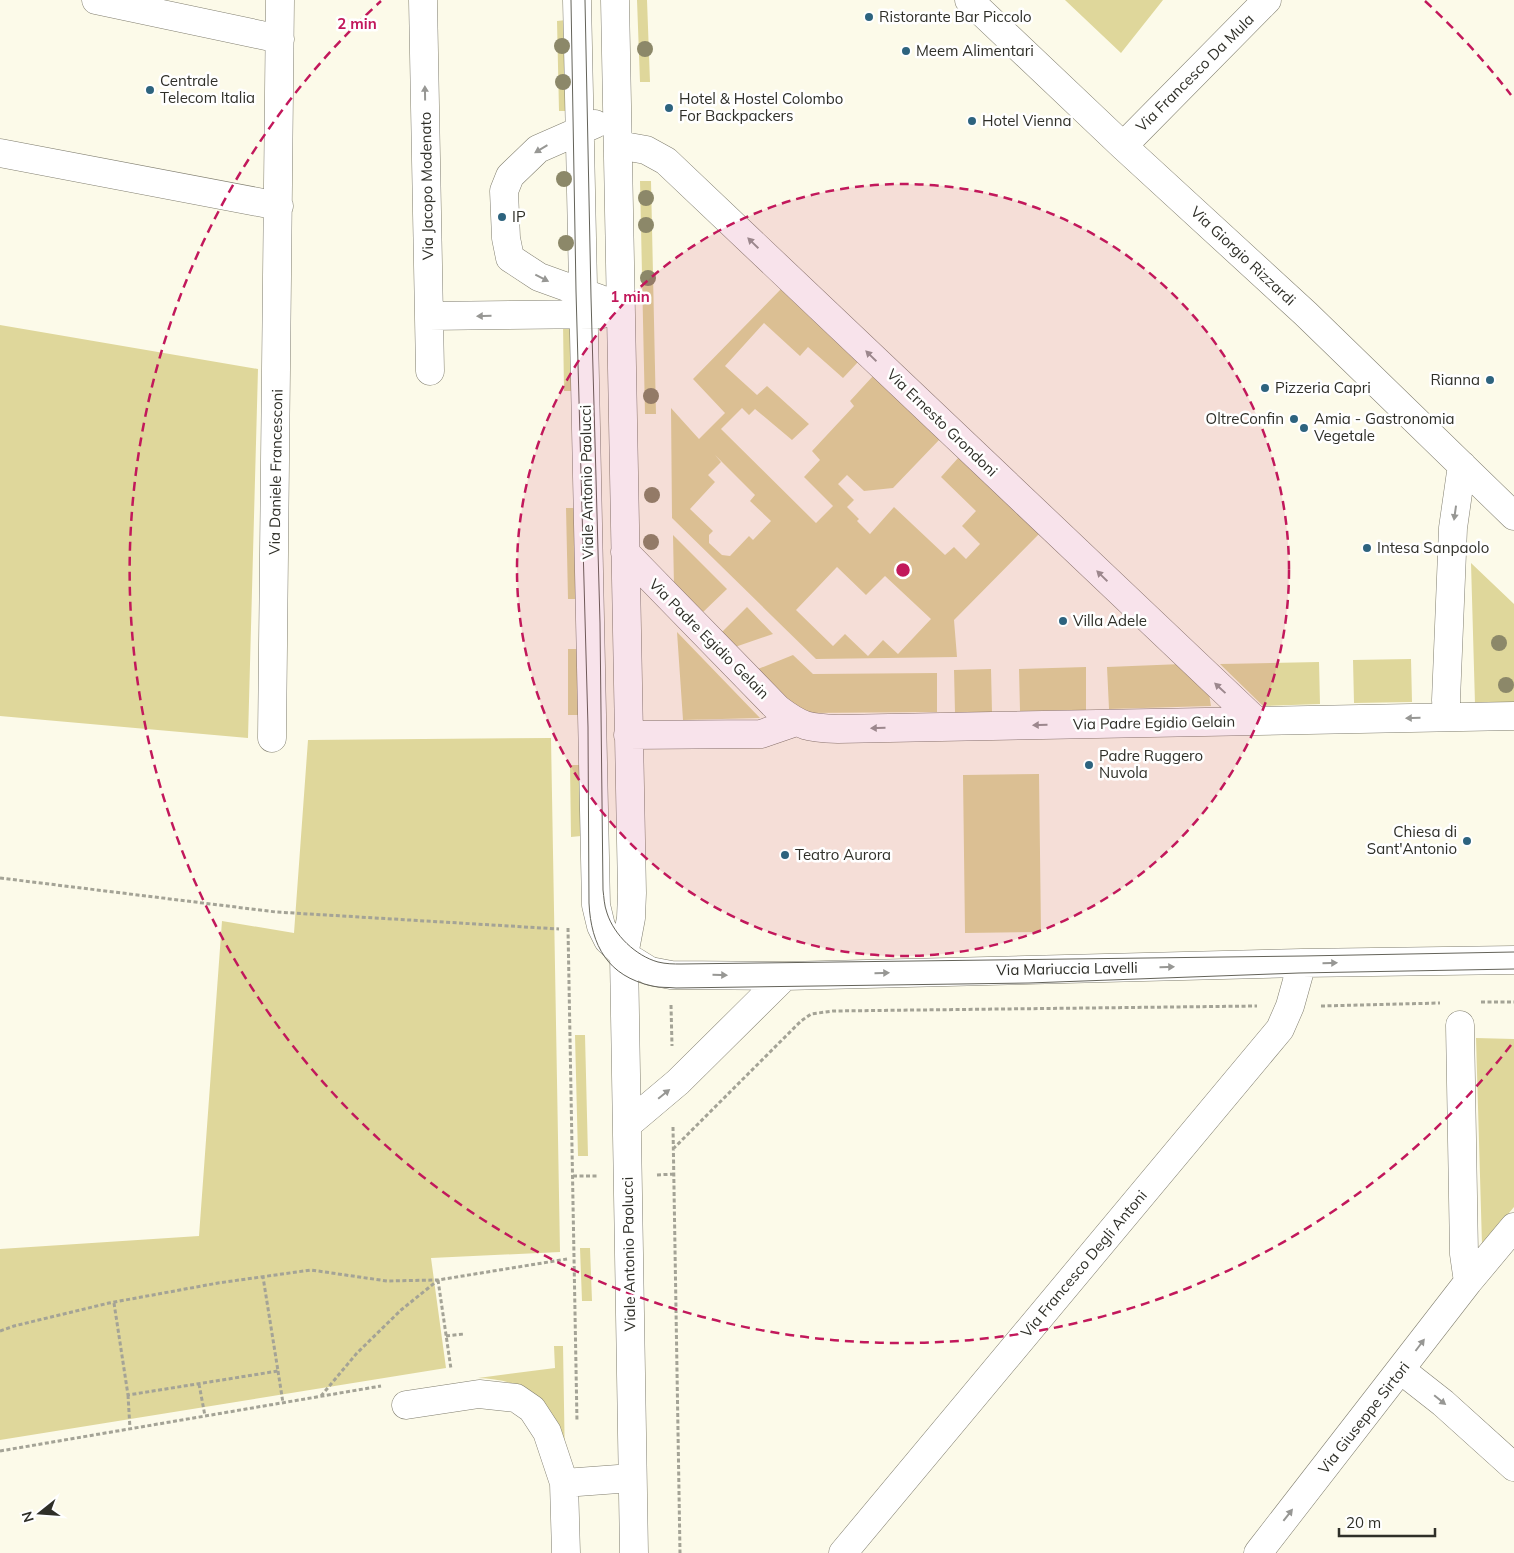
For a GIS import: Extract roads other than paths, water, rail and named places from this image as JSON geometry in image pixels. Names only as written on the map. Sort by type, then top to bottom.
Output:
[{"type":"street","points":[[96,0],[280,39]]},
{"type":"street","name":"Via Daniele Francesconi","points":[[272,738],[280,0]]},
{"type":"street","name":"Via Jacopo Modenato","points":[[423,0],[430,371]]},
{"type":"street","name":"Viale Antonio Paolucci","points":[[578,0],[596,905],[601,926],[608,940],[624,956]]},
{"type":"street","name":"Viale Antonio Paolucci","points":[[615,0],[632,893],[631,918],[624,956],[634,1553]]},
{"type":"street","name":"Via Giorgio Rizzardi","points":[[969,0],[1123,146],[1306,314],[1514,516]]},
{"type":"street","name":"Via Francesco Da Mula","points":[[1123,146],[1267,0]]},
{"type":"street","points":[[584,304],[539,278],[510,258],[506,238],[504,191],[510,176],[538,149],[617,115]]},
{"type":"street","name":"Via Ernesto Grondoni","points":[[618,145],[646,150],[666,161],[1256,721]]},
{"type":"street","points":[[0,153],[279,206]]},
{"type":"street","points":[[429,316],[584,304],[621,309]]},
{"type":"street","points":[[1447,718],[1446,700],[1453,528],[1462,465]]},
{"type":"street","name":"Via Padre Egidio Gelain","points":[[625,552],[778,709],[796,722],[811,728],[1514,716]]},
{"type":"street","points":[[628,735],[761,734],[796,722]]},
{"type":"street","name":"Via Mariuccia Lavelli","points":[[624,956],[641,967],[661,973],[785,976],[1302,963],[1514,960]]},
{"type":"street","name":"Via Francesco Degli Antoni","points":[[843,1553],[1280,1029],[1290,1006],[1302,963]]},
{"type":"street","points":[[627,1124],[672,1087],[785,976]]},
{"type":"street","points":[[1453,1014],[1464,1254],[1468,1282]]},
{"type":"street","name":"Via Giuseppe Sirtori","points":[[1258,1553],[1468,1282],[1514,1227]]},
{"type":"street","points":[[1401,1370],[1443,1403],[1514,1467]]},
{"type":"street","points":[[406,1405],[479,1394],[516,1398],[532,1410],[547,1432],[564,1483],[566,1553]]},
{"type":"street","points":[[564,1483],[632,1478]]},
{"type":"tram line","points":[[571,0],[576,291],[588,727],[589,903],[590,919],[598,946],[613,967],[637,981],[655,987],[676,988],[1029,983],[1299,973],[1514,969]]},
{"type":"tram line","points":[[585,0],[600,623],[603,890],[605,907],[610,921],[620,937],[642,955],[661,963],[670,964],[1514,952]]},
{"type":"place","name":"Ristorante Bar Piccolo","points":[[869,17]]},
{"type":"place","name":"Meem Alimentari","points":[[906,51]]},
{"type":"place","name":"Centrale Telecom Italia","points":[[150,90]]},
{"type":"place","name":"Hotel & Hostel Colombo For Backpackers","points":[[669,108]]},
{"type":"place","name":"Hotel Vienna","points":[[972,121]]},
{"type":"place","name":"IP","points":[[502,217]]},
{"type":"place","name":"Rianna","points":[[1490,380]]},
{"type":"place","name":"Pizzeria Capri","points":[[1265,388]]},
{"type":"place","name":"OltreConfin","points":[[1294,419]]},
{"type":"place","name":"Amia - Gastronomia Vegetale","points":[[1304,428]]},
{"type":"place","name":"Intesa Sanpaolo","points":[[1367,548]]},
{"type":"place","name":"Villa Adele","points":[[1063,621]]},
{"type":"place","name":"Padre Ruggero Nuvola","points":[[1089,765]]},
{"type":"place","name":"Chiesa di Sant'Antonio","points":[[1467,841]]},
{"type":"place","name":"Teatro Aurora","points":[[785,855]]}]
